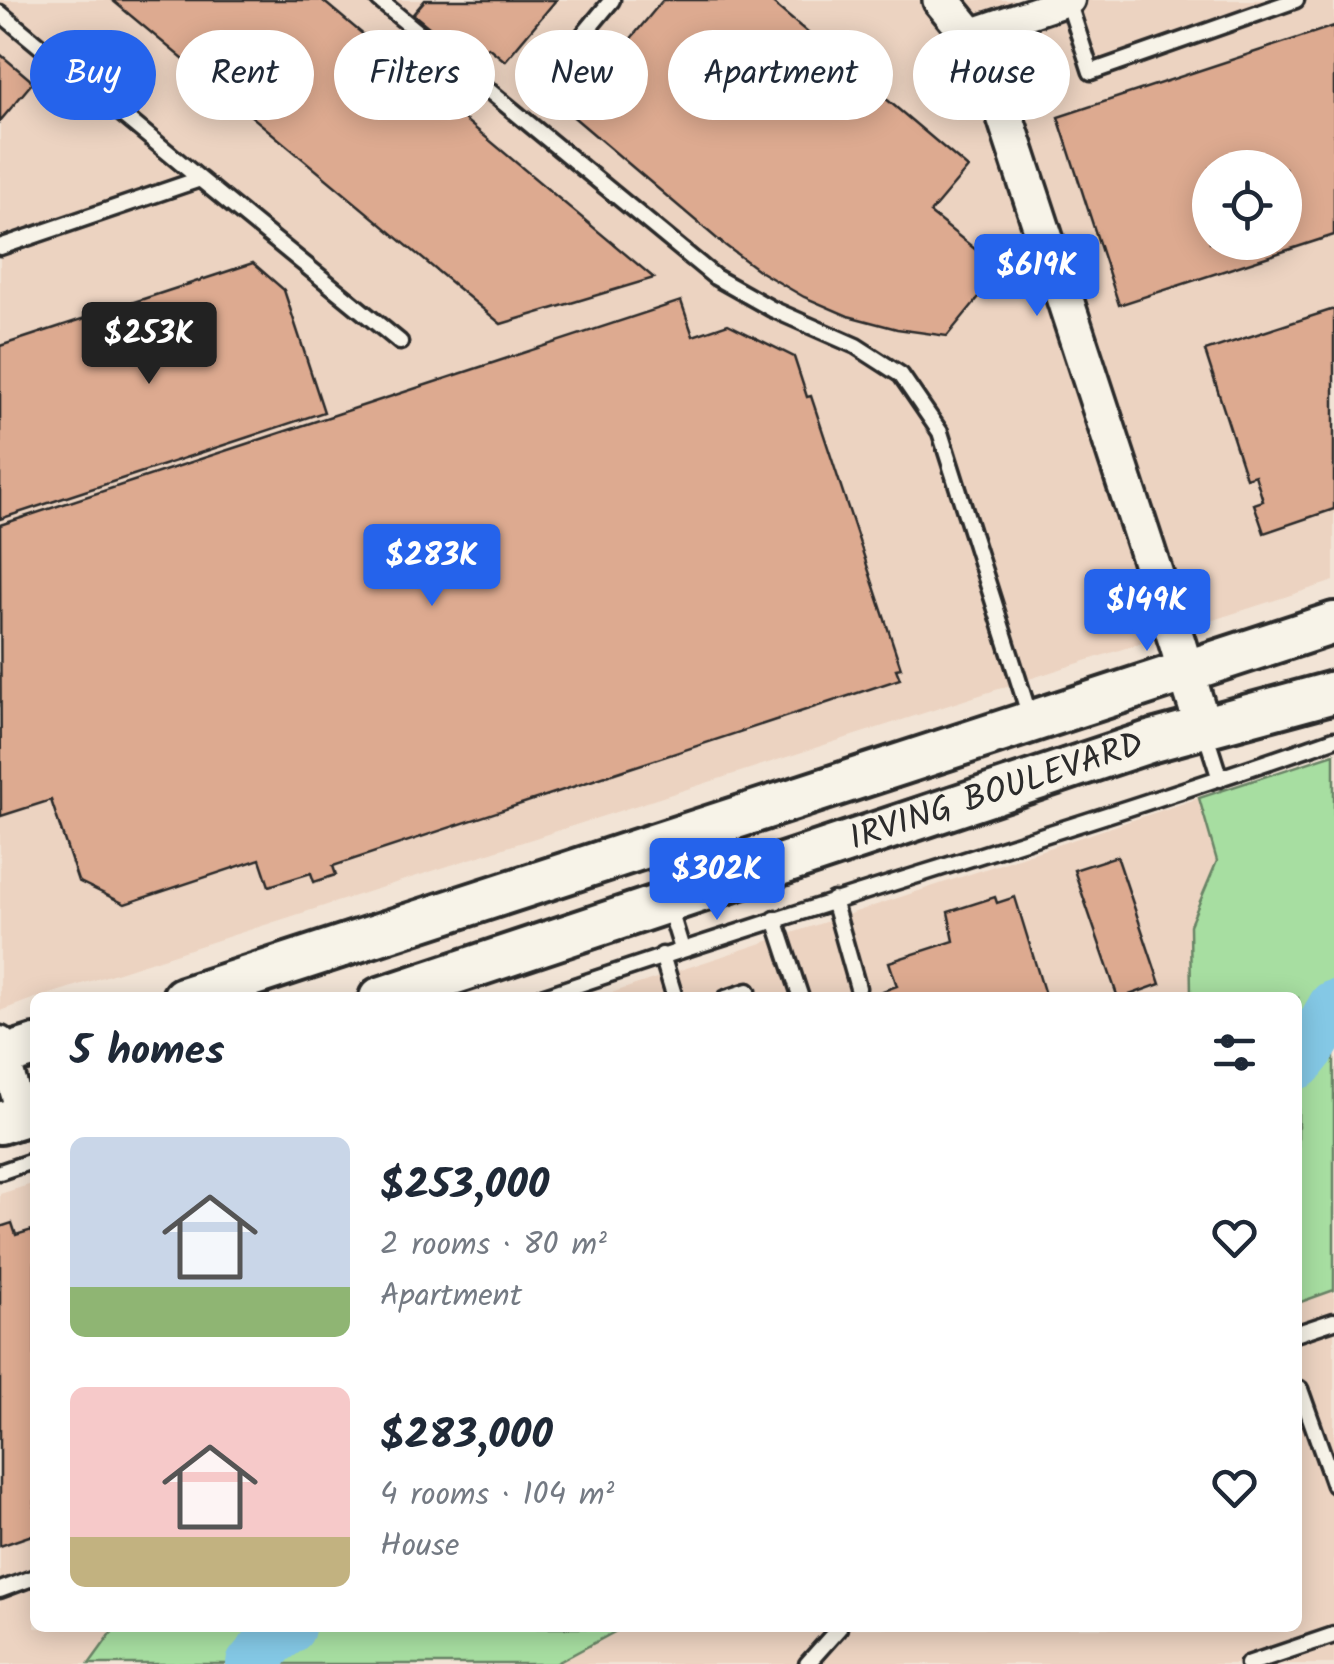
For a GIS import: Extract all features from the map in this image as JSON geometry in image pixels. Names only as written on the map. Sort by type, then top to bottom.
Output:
[{"type":"main road","name":"IRVING BOULEVARD","points":[[201,992],[1334,622]]},
{"type":"main road","name":"IRVING BOULEVARD","points":[[398,992],[1149,742],[1334,692]]},
{"type":"street","points":[[941,0],[966,30]]},
{"type":"street","points":[[981,30],[1069,0]]},
{"type":"street","points":[[1006,120],[1203,727]]},
{"type":"street","points":[[10,1050],[19,1117]]},
{"type":"lane","points":[[379,0],[715,277],[772,309],[856,346],[900,375],[940,432],[1032,721]]},
{"type":"lane","points":[[587,30],[612,0]]},
{"type":"lane","points":[[1069,0],[1091,72],[1296,0]]},
{"type":"lane","points":[[0,13],[400,342]]},
{"type":"lane","points":[[0,247],[200,179]]},
{"type":"lane","points":[[1203,727],[1220,779]]},
{"type":"lane","points":[[557,992],[1334,739]]},
{"type":"lane","points":[[834,900],[858,988]]},
{"type":"lane","points":[[668,902],[682,949]]},
{"type":"lane","points":[[774,919],[799,992]]},
{"type":"lane","points":[[662,955],[673,992]]},
{"type":"lane","points":[[0,1172],[30,1162]]},
{"type":"lane","points":[[1302,1332],[1334,1321]]},
{"type":"lane","points":[[1302,1396],[1334,1485]]},
{"type":"lane","points":[[0,1590],[30,1579]]},
{"type":"lane","points":[[807,1664],[835,1632]]},
{"type":"lane","points":[[1248,1664],[1334,1635]]},
{"type":"shaded area","points":[[0,0],[1334,0],[1334,581],[57,992],[30,992],[30,1000],[0,1011]]},
{"type":"shaded area","points":[[1199,798],[1217,861],[1190,925],[1191,992],[614,992]]},
{"type":"shaded area","points":[[30,1185],[30,1632],[112,1632],[89,1664],[0,1664],[0,1194]]},
{"type":"shaded area","points":[[1334,1290],[1334,1664],[555,1664],[615,1632],[1302,1632],[1302,1302]]},
{"type":"green space","points":[[1334,754],[1334,1290],[1302,1302],[1302,992],[1191,992],[1190,925],[1217,861],[1199,798]]},
{"type":"green space","points":[[112,1632],[615,1632],[555,1664],[89,1664]]},
{"type":"building","points":[[112,0],[322,0],[358,30],[334,30],[334,120],[465,120],[654,278],[501,324],[256,120],[314,120],[314,30],[176,30],[176,53],[156,37],[156,30],[148,30]]},
{"type":"building","points":[[425,0],[556,0],[531,30],[515,30],[515,49],[505,61],[495,53],[495,30],[433,30],[413,14]]},
{"type":"building","points":[[663,0],[769,0],[805,30],[668,30],[668,120],[893,120],[893,105],[968,168],[930,213],[1001,270],[947,336],[897,329],[848,316],[761,272],[577,120],[648,120],[648,30],[638,30]]},
{"type":"building","points":[[1334,26],[1334,235],[1302,245],[1302,150],[1192,150],[1192,260],[1257,260],[1119,305],[1059,120],[1070,120],[1070,113]]},
{"type":"building","points":[[0,54],[30,79],[30,86],[0,121]]},
{"type":"building","points":[[253,263],[284,290],[324,412],[0,519],[0,346]]},
{"type":"building","points":[[681,301],[693,336],[728,324],[794,357],[807,397],[811,396],[901,668],[896,669],[900,679],[333,866],[336,875],[314,882],[311,873],[269,886],[260,859],[125,904],[78,881],[51,800],[1,816],[0,525]]},
{"type":"building","points":[[1334,309],[1334,509],[1264,533],[1254,504],[1263,501],[1255,475],[1246,478],[1205,351]]},
{"type":"building","points":[[1117,856],[1160,984],[1138,992],[1116,992],[1074,870]]},
{"type":"building","points":[[995,897],[997,903],[1015,897],[1044,992],[880,992],[897,986],[889,962],[954,941],[948,912]]},
{"type":"building","points":[[12,1223],[16,1235],[30,1231],[30,1536],[0,1546],[0,1227]]},
{"type":"waterway","points":[[1302,1058],[1334,1006]]},
{"type":"waterway","points":[[252,1664],[283,1632]]}]
